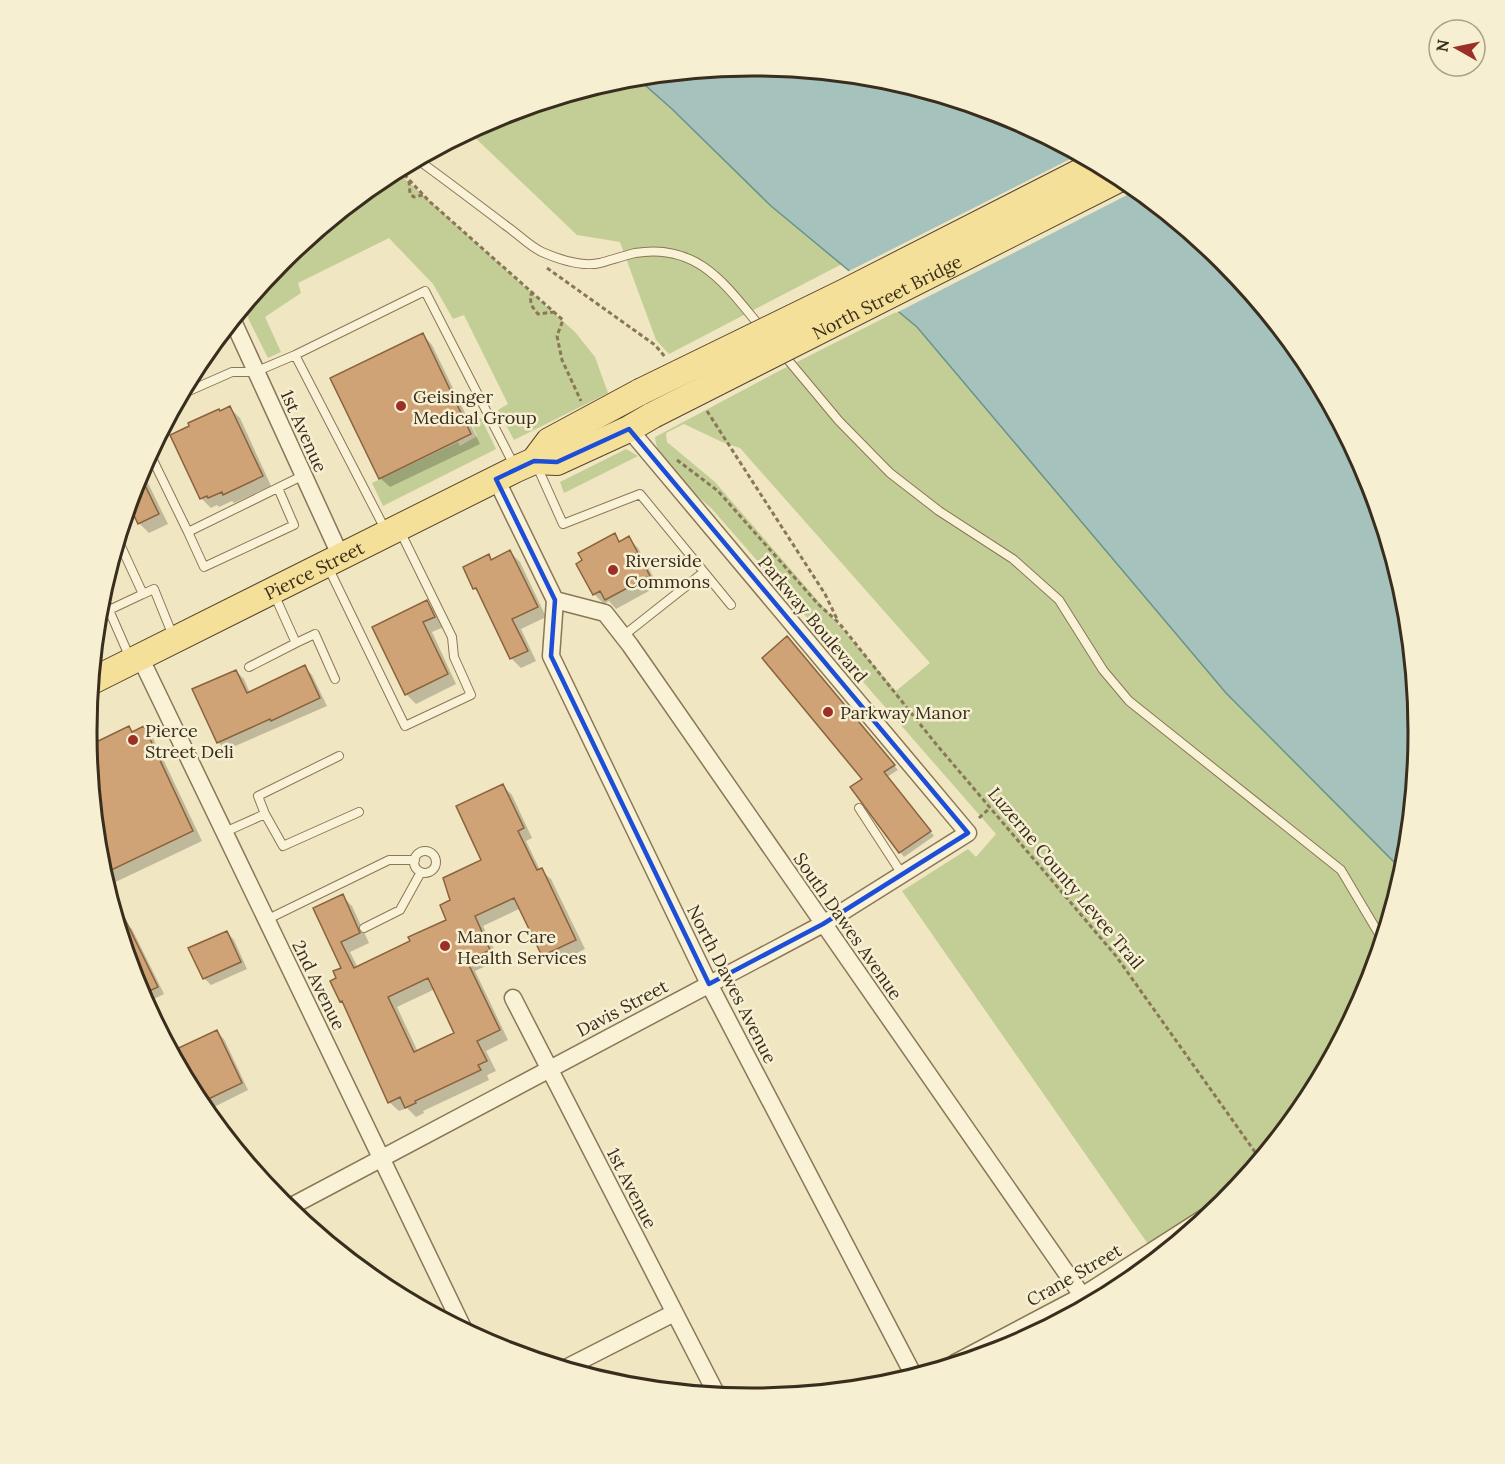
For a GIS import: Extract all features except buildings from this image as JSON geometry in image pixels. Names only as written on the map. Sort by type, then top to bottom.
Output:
[{"type":"main road","name":"North Street Bridge","points":[[640,392],[847,291],[1087,168]]},
{"type":"main road","name":"North Street Bridge","points":[[653,415],[1111,183]]},
{"type":"main road","name":"Pierce Street","points":[[100,670],[136,659],[393,532],[515,469],[549,441],[640,392]]},
{"type":"main road","name":"Pierce Street","points":[[515,469],[557,462],[629,429],[653,415]]},
{"type":"street","name":"1st Avenue","points":[[236,328],[302,476],[334,561]]},
{"type":"street","name":"Parkway Boulevard","points":[[629,429],[968,832]]},
{"type":"street","points":[[515,469],[555,600]]},
{"type":"street","name":"South Dawes Avenue","points":[[555,600],[605,613],[623,636],[1083,1298]]},
{"type":"street","name":"North Dawes Avenue","points":[[555,600],[550,656],[709,984],[910,1368]]},
{"type":"street","name":"2nd Avenue","points":[[136,659],[225,832],[458,1318]]},
{"type":"street","name":"Davis Street","points":[[297,1203],[823,924],[968,832]]},
{"type":"street","name":"1st Avenue","points":[[513,998],[712,1386]]},
{"type":"street","points":[[576,1363],[674,1313]]},
{"type":"lane","points":[[424,164],[540,251],[577,263],[597,264],[634,254],[667,252],[688,257],[710,271],[730,290],[839,422],[890,473],[939,511],[1013,560],[1059,600],[1103,670],[1129,701],[1341,870],[1377,931]]},
{"type":"lane","points":[[194,389],[232,372],[255,372],[295,355],[425,291],[515,469],[563,524],[640,494],[731,605]]},
{"type":"lane","points":[[295,355],[452,637],[454,657],[471,695],[405,726],[334,561]]},
{"type":"lane","points":[[155,464],[204,567],[294,525],[278,488]]},
{"type":"lane","points":[[188,532],[302,476]]},
{"type":"lane","points":[[123,550],[143,594]]},
{"type":"lane","points":[[623,636],[704,572]]},
{"type":"lane","points":[[136,659],[109,610],[154,589],[175,639]]},
{"type":"lane","points":[[272,591],[296,643]]},
{"type":"lane","points":[[249,667],[315,634],[335,680]]},
{"type":"lane","points":[[339,756],[258,796],[283,846],[359,812]]},
{"type":"lane","points":[[859,808],[902,874]]},
{"type":"lane","points":[[225,832],[265,814]]},
{"type":"lane","points":[[422,851],[429,851],[435,856],[436,863],[427,873],[421,872],[415,866],[416,855],[422,851]]},
{"type":"lane","points":[[266,920],[389,860],[415,860]]},
{"type":"lane","points":[[364,928],[400,910],[421,872]]},
{"type":"path","points":[[405,176],[563,320],[557,336],[562,360],[582,404]]},
{"type":"path","points":[[409,181],[410,195],[414,197],[423,195]]},
{"type":"path","points":[[532,291],[529,300],[538,314],[554,312]]},
{"type":"path","name":"Luzerne County Levee Trail","points":[[715,423],[825,594],[839,623]]},
{"type":"path","name":"Luzerne County Levee Trail","points":[[676,459],[718,491],[818,604],[839,623],[936,744],[1116,956],[1255,1152]]},
{"type":"path","points":[[979,818],[990,808]]},
{"type":"highlighted area","points":[[629,429],[968,833],[823,924],[709,984],[551,656],[555,600],[496,479],[534,461],[557,462]]},
{"type":"green space","points":[[646,86],[771,206],[842,264],[669,354],[656,340],[620,242],[577,235],[476,138],[542,111],[583,99]]},
{"type":"green space","points":[[403,178],[575,332],[595,357],[608,393],[514,440],[498,410],[508,404],[464,315],[453,319],[433,284],[389,238],[298,283],[301,293],[265,317],[281,352],[268,358],[247,315],[320,239],[353,212]]},
{"type":"green space","points":[[898,311],[917,327],[1226,693],[1394,862],[1386,902],[1358,983],[1320,1060],[1298,1096],[1273,1131],[1216,1196],[1153,1251],[902,891],[968,849],[976,857],[996,834],[712,509],[677,477],[662,458],[655,437]],"holes":[[[684,424],[740,448],[930,663],[896,691],[715,482],[667,442],[666,433]]]},
{"type":"green space","points":[[481,418],[496,449],[383,506],[372,483],[458,442],[460,446],[477,436],[471,423]]},
{"type":"green space","points":[[626,449],[638,456],[564,493],[560,482]]},
{"type":"water","points":[[752,76],[795,78],[838,82],[922,99],[1003,126],[1080,164],[1152,212],[1216,268],[1273,333],[1320,404],[1358,481],[1386,562],[1402,646],[1407,689],[1407,775],[1394,862],[1226,693],[917,327],[771,206],[646,86],[710,78]]},
{"type":"pier","points":[[1070,159],[1128,195],[896,313],[847,272]]},
{"type":"place","name":"Geisinger Medical Group","points":[[401,406]]},
{"type":"place","name":"Riverside Commons","points":[[613,570]]},
{"type":"place","name":"Parkway Manor","points":[[828,712]]},
{"type":"place","name":"Pierce Street Deli","points":[[133,740]]},
{"type":"place","name":"Manor Care Health Services","points":[[445,946]]}]
